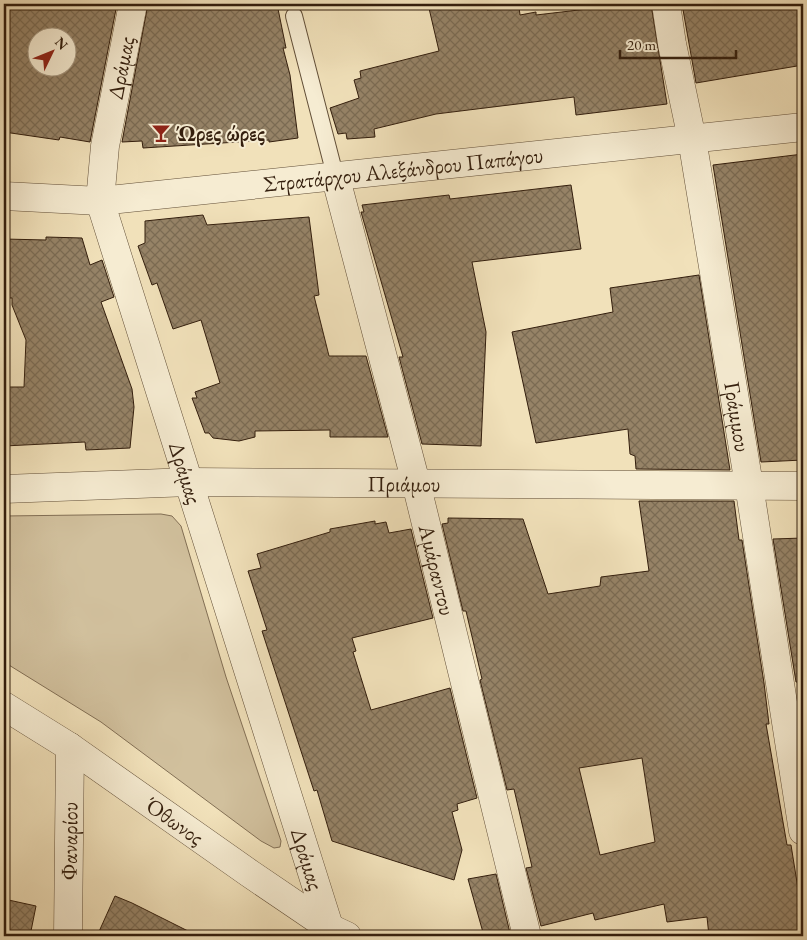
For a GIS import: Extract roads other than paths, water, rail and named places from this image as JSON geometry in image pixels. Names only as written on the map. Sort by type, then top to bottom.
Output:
[{"type":"street","name":"Δράμας","points":[[133,4],[105,146],[100,200],[336,933]]},
{"type":"street","name":"Γράμμου","points":[[666,4],[672,44],[692,139],[749,485],[803,832]]},
{"type":"street","name":"Στρατάρχου Αλεξάνδρου Παπάγου","points":[[4,196],[100,200],[803,127]]},
{"type":"street","name":"Αμάραντου","points":[[335,176],[416,483],[526,936]]},
{"type":"street","name":"Πριάμου","points":[[4,489],[190,482],[803,486]]},
{"type":"street","name":"Όθωνος","points":[[4,706],[70,747],[336,933]]},
{"type":"street","name":"Φαναρίου","points":[[68,936],[70,747]]},
{"type":"lane","points":[[294,16],[335,176]]},
{"type":"place","name":"Ώρες ώρες","points":[[161,133]]}]
